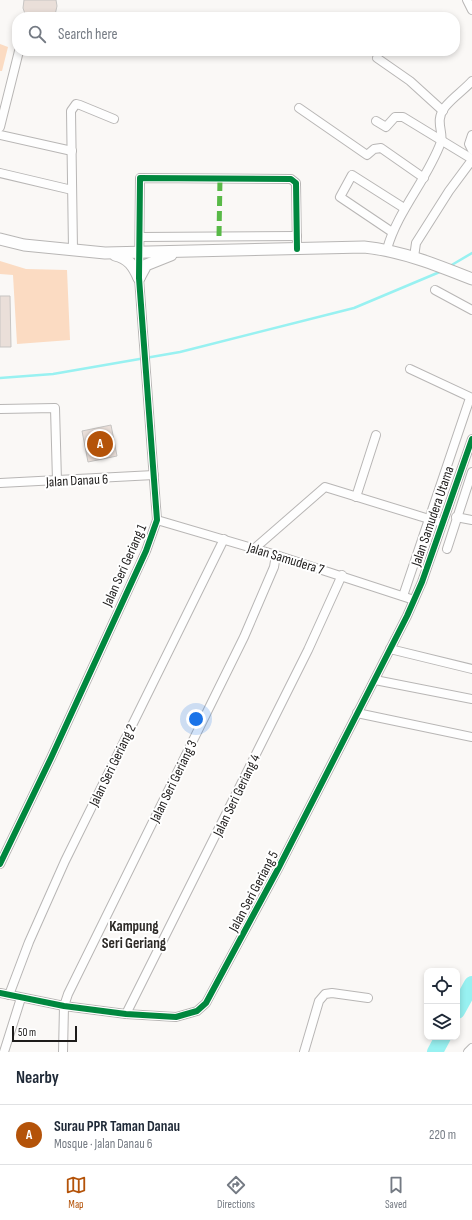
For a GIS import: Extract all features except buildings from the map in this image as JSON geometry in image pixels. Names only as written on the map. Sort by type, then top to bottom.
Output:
[{"type":"street","points":[[467,0],[472,10]]},
{"type":"street","points":[[0,127],[18,56]]},
{"type":"street","points":[[377,58],[410,81],[443,111]]},
{"type":"street","points":[[387,249],[392,232],[404,208],[424,178],[442,140],[439,123],[443,111],[472,81]]},
{"type":"street","points":[[73,250],[73,106],[80,105],[114,119]]},
{"type":"street","points":[[299,108],[367,154],[374,149],[381,148],[424,178]]},
{"type":"street","points":[[376,121],[386,127],[395,117],[403,117],[472,159],[449,191],[416,243],[414,257]]},
{"type":"street","points":[[0,135],[72,151]]},
{"type":"street","points":[[472,135],[469,144],[472,150]]},
{"type":"street","points":[[0,173],[72,190]]},
{"type":"street","points":[[392,232],[340,197],[352,175],[404,208]]},
{"type":"street","name":"Jalan Seri Geriang 1","points":[[0,864],[51,758],[146,551],[157,520],[139,278],[140,178],[291,179],[296,183],[297,236]]},
{"type":"street","points":[[215,236],[216,250]]},
{"type":"street","points":[[140,237],[297,236],[297,248]]},
{"type":"street","points":[[0,239],[24,245],[105,253],[364,247],[387,249],[414,257],[472,279]]},
{"type":"street","points":[[139,278],[146,265],[179,252]]},
{"type":"street","points":[[105,253],[123,257],[128,260],[134,267],[139,278]]},
{"type":"street","points":[[435,290],[472,310]]},
{"type":"street","points":[[403,596],[428,519],[471,398],[410,369]]},
{"type":"street","points":[[0,409],[55,408],[57,481]]},
{"type":"street","points":[[356,497],[376,435]]},
{"type":"street","name":"Jalan Samudera Utama","points":[[414,600],[472,439]]},
{"type":"street","name":"Jalan Samudera Utama","points":[[446,549],[472,472]]},
{"type":"street","name":"Jalan Danau 6","points":[[0,483],[154,475]]},
{"type":"street","points":[[255,548],[325,487],[442,524]]},
{"type":"street","points":[[456,517],[472,520]]},
{"type":"street","name":"Jalan Samudera 7","points":[[157,520],[342,575],[414,600]]},
{"type":"street","name":"Jalan Seri Geriang 2","points":[[9,995],[29,942],[65,861],[224,540]]},
{"type":"street","name":"Jalan Seri Geriang 3","points":[[62,1052],[64,1006],[68,994],[244,637],[274,567],[276,555]]},
{"type":"street","name":"Jalan Seri Geriang 4","points":[[126,1014],[308,650],[342,575]]},
{"type":"street","name":"Jalan Seri Geriang 5","points":[[0,993],[64,1006],[126,1014],[176,1017],[197,1011],[206,1003],[278,869],[375,680],[414,600]]},
{"type":"street","points":[[390,649],[472,670]]},
{"type":"street","points":[[375,680],[472,699]]},
{"type":"street","points":[[357,713],[472,737]]},
{"type":"street","points":[[304,1052],[320,1001],[324,994],[332,993],[368,998]]},
{"type":"street","points":[[4,1052],[21,998]]},
{"type":"street","points":[[468,1052],[472,1048]]},
{"type":"shaded area","points":[[0,44],[8,47],[2,71],[0,71]]},
{"type":"shaded area","points":[[0,261],[26,269],[67,270],[70,340],[17,344],[13,275],[0,274]]},
{"type":"waterway","points":[[450,266],[472,253]]},
{"type":"waterway","points":[[0,378],[53,374],[180,352],[354,308],[442,271]]},
{"type":"waterway","points":[[460,1006],[472,984]]},
{"type":"waterway","points":[[435,1052],[441,1040]]},
{"type":"marked path","points":[[219,236],[220,178]]},
{"type":"cycle path","points":[[0,864],[51,758],[146,551],[157,520],[139,278],[140,178],[291,179],[296,183],[297,249]]},
{"type":"cycle path","points":[[0,993],[64,1006],[126,1014],[176,1017],[197,1011],[206,1003],[278,869],[407,616],[422,582],[472,439]]},
{"type":"place","name":"Surau PPR Taman Danau","points":[[100,444]]},
{"type":"district","name":"Kampung Seri Geriang","points":[[134,934]]}]
